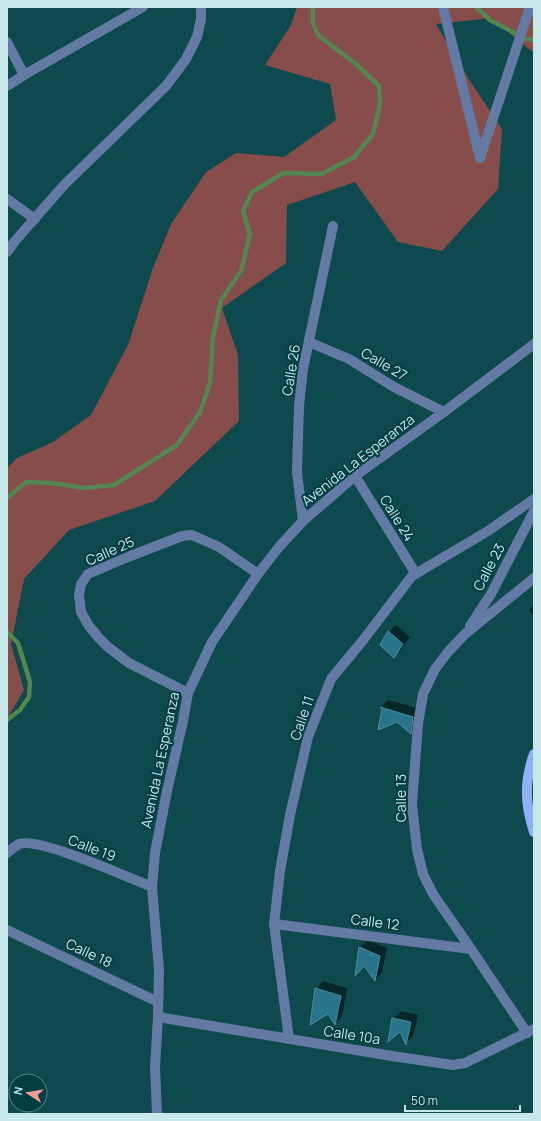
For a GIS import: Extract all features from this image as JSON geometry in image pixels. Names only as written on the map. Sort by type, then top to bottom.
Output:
[{"type":"main road","points":[[534,754],[529,768],[526,793],[529,815],[534,832]]},
{"type":"street","points":[[7,86],[143,7]]},
{"type":"street","points":[[7,252],[64,185],[166,86],[186,59],[197,37],[201,19],[201,7]]},
{"type":"street","points":[[443,7],[480,158],[530,7]]},
{"type":"street","points":[[7,42],[24,75]]},
{"type":"street","points":[[7,199],[35,219]]},
{"type":"street","name":"Calle 26","points":[[303,520],[297,472],[299,406],[303,370],[333,226]]},
{"type":"street","name":"Calle 27","points":[[309,342],[349,360],[394,387],[444,412]]},
{"type":"street","name":"Avenida La Esperanza","points":[[157,1114],[155,1067],[159,970],[152,888],[155,853],[188,693],[212,642],[258,574],[303,520],[355,476],[444,412],[534,344]]},
{"type":"street","name":"Calle 24","points":[[355,476],[416,574]]},
{"type":"street","name":"Calle 11","points":[[289,1039],[274,924],[280,871],[290,815],[308,737],[330,679],[364,639],[412,576],[488,531],[534,499]]},
{"type":"street","name":"Calle 23","points":[[465,634],[491,594],[534,511]]},
{"type":"street","name":"Calle 25","points":[[188,693],[129,662],[108,647],[98,637],[89,626],[81,612],[79,595],[81,584],[88,574],[182,536],[192,535],[219,547],[258,574]]},
{"type":"street","name":"Calle 13","points":[[530,1031],[433,894],[423,874],[417,849],[412,805],[418,724],[423,694],[435,669],[465,634],[534,578]]},
{"type":"street","name":"Calle 19","points":[[7,853],[20,844],[34,844],[66,852],[152,888]]},
{"type":"street","name":"Calle 12","points":[[274,924],[471,949]]},
{"type":"street","name":"Calle 18","points":[[7,930],[158,1002]]},
{"type":"street","name":"Calle 10a","points":[[158,1017],[453,1065],[465,1063],[530,1031]]},
{"type":"shaded area","points":[[297,7],[534,7],[534,53],[491,18],[436,24],[468,78],[502,129],[498,189],[442,251],[398,242],[355,182],[287,205],[286,263],[222,308],[238,355],[239,421],[155,501],[69,530],[24,579],[11,644],[24,690],[7,719],[7,468],[17,458],[53,442],[91,415],[128,345],[153,268],[171,224],[206,172],[236,153],[284,157],[336,120],[330,84],[265,65],[291,25]]},
{"type":"building","points":[[388,631],[403,644],[394,658],[380,645]]},
{"type":"building","points":[[380,707],[413,717],[411,734],[397,722],[378,730],[382,709]]},
{"type":"building","points":[[359,947],[380,956],[375,981],[364,966],[355,976]]},
{"type":"building","points":[[315,988],[341,996],[335,1025],[328,1014],[310,1025]]},
{"type":"building","points":[[392,1018],[411,1022],[406,1045],[400,1032],[388,1042]]},
{"type":"waterway","points":[[7,498],[26,482],[51,483],[85,488],[114,485],[177,445],[200,412],[210,383],[213,337],[221,300],[241,271],[250,234],[243,211],[252,192],[283,173],[322,174],[354,157],[373,134],[380,104],[379,86],[356,64],[318,35],[313,23],[313,7]]},
{"type":"waterway","points":[[476,7],[490,20],[526,39],[534,40]]},
{"type":"waterway","points":[[7,632],[18,643],[30,682],[29,697],[20,710],[7,720]]}]
